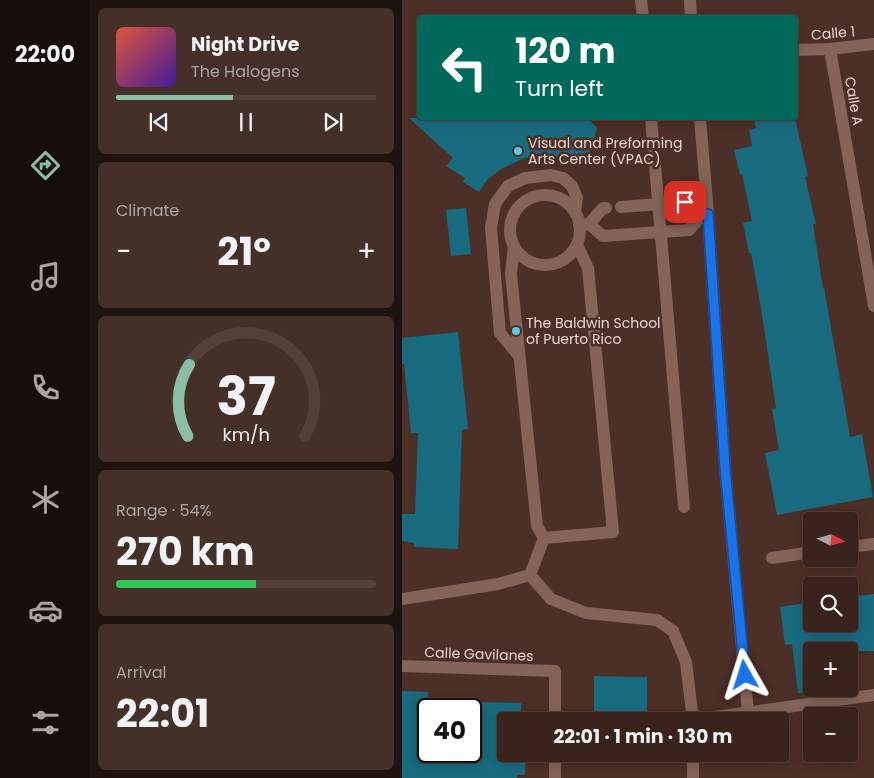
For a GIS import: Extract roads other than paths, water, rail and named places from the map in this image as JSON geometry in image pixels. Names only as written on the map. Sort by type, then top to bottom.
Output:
[{"type":"street","points":[[641,0],[643,15]]},
{"type":"street","points":[[690,0],[691,15]]},
{"type":"street","name":"Calle 1","points":[[798,50],[830,49],[874,44]]},
{"type":"street","name":"Calle A","points":[[830,49],[874,306]]},
{"type":"street","points":[[651,120],[684,507]]},
{"type":"street","points":[[700,120],[705,214],[725,468],[748,712],[874,695]]},
{"type":"street","points":[[519,356],[500,333],[491,228],[494,204],[508,186],[525,178],[551,175],[563,178],[572,186],[577,198],[575,212]]},
{"type":"street","points":[[544,538],[537,526],[511,274],[514,246],[511,235],[513,219],[523,204],[533,198],[545,196],[556,197],[567,203],[584,224],[604,236],[689,230],[705,214]]},
{"type":"street","points":[[621,207],[685,202],[705,214]]},
{"type":"street","points":[[514,246],[530,262],[546,265],[562,261],[571,254],[577,245],[584,224],[603,208],[606,208]]},
{"type":"street","points":[[544,538],[613,532],[588,268],[577,245]]},
{"type":"street","points":[[530,575],[544,538]]},
{"type":"street","points":[[858,546],[874,544]]},
{"type":"street","points":[[772,558],[803,553]]},
{"type":"street","points":[[402,599],[498,584],[530,575]]},
{"type":"street","points":[[530,575],[551,599],[586,613],[657,620],[673,631],[686,662],[692,712]]},
{"type":"street","name":"Calle Gavilanes","points":[[402,666],[555,671],[555,712]]},
{"type":"street","points":[[555,762],[555,778]]},
{"type":"street","points":[[693,762],[693,778]]},
{"type":"place","name":"Visual and Preforming Arts Center (VPAC)","points":[[518,151]]},
{"type":"place","name":"The Baldwin School of Puerto Rico","points":[[516,331]]}]
